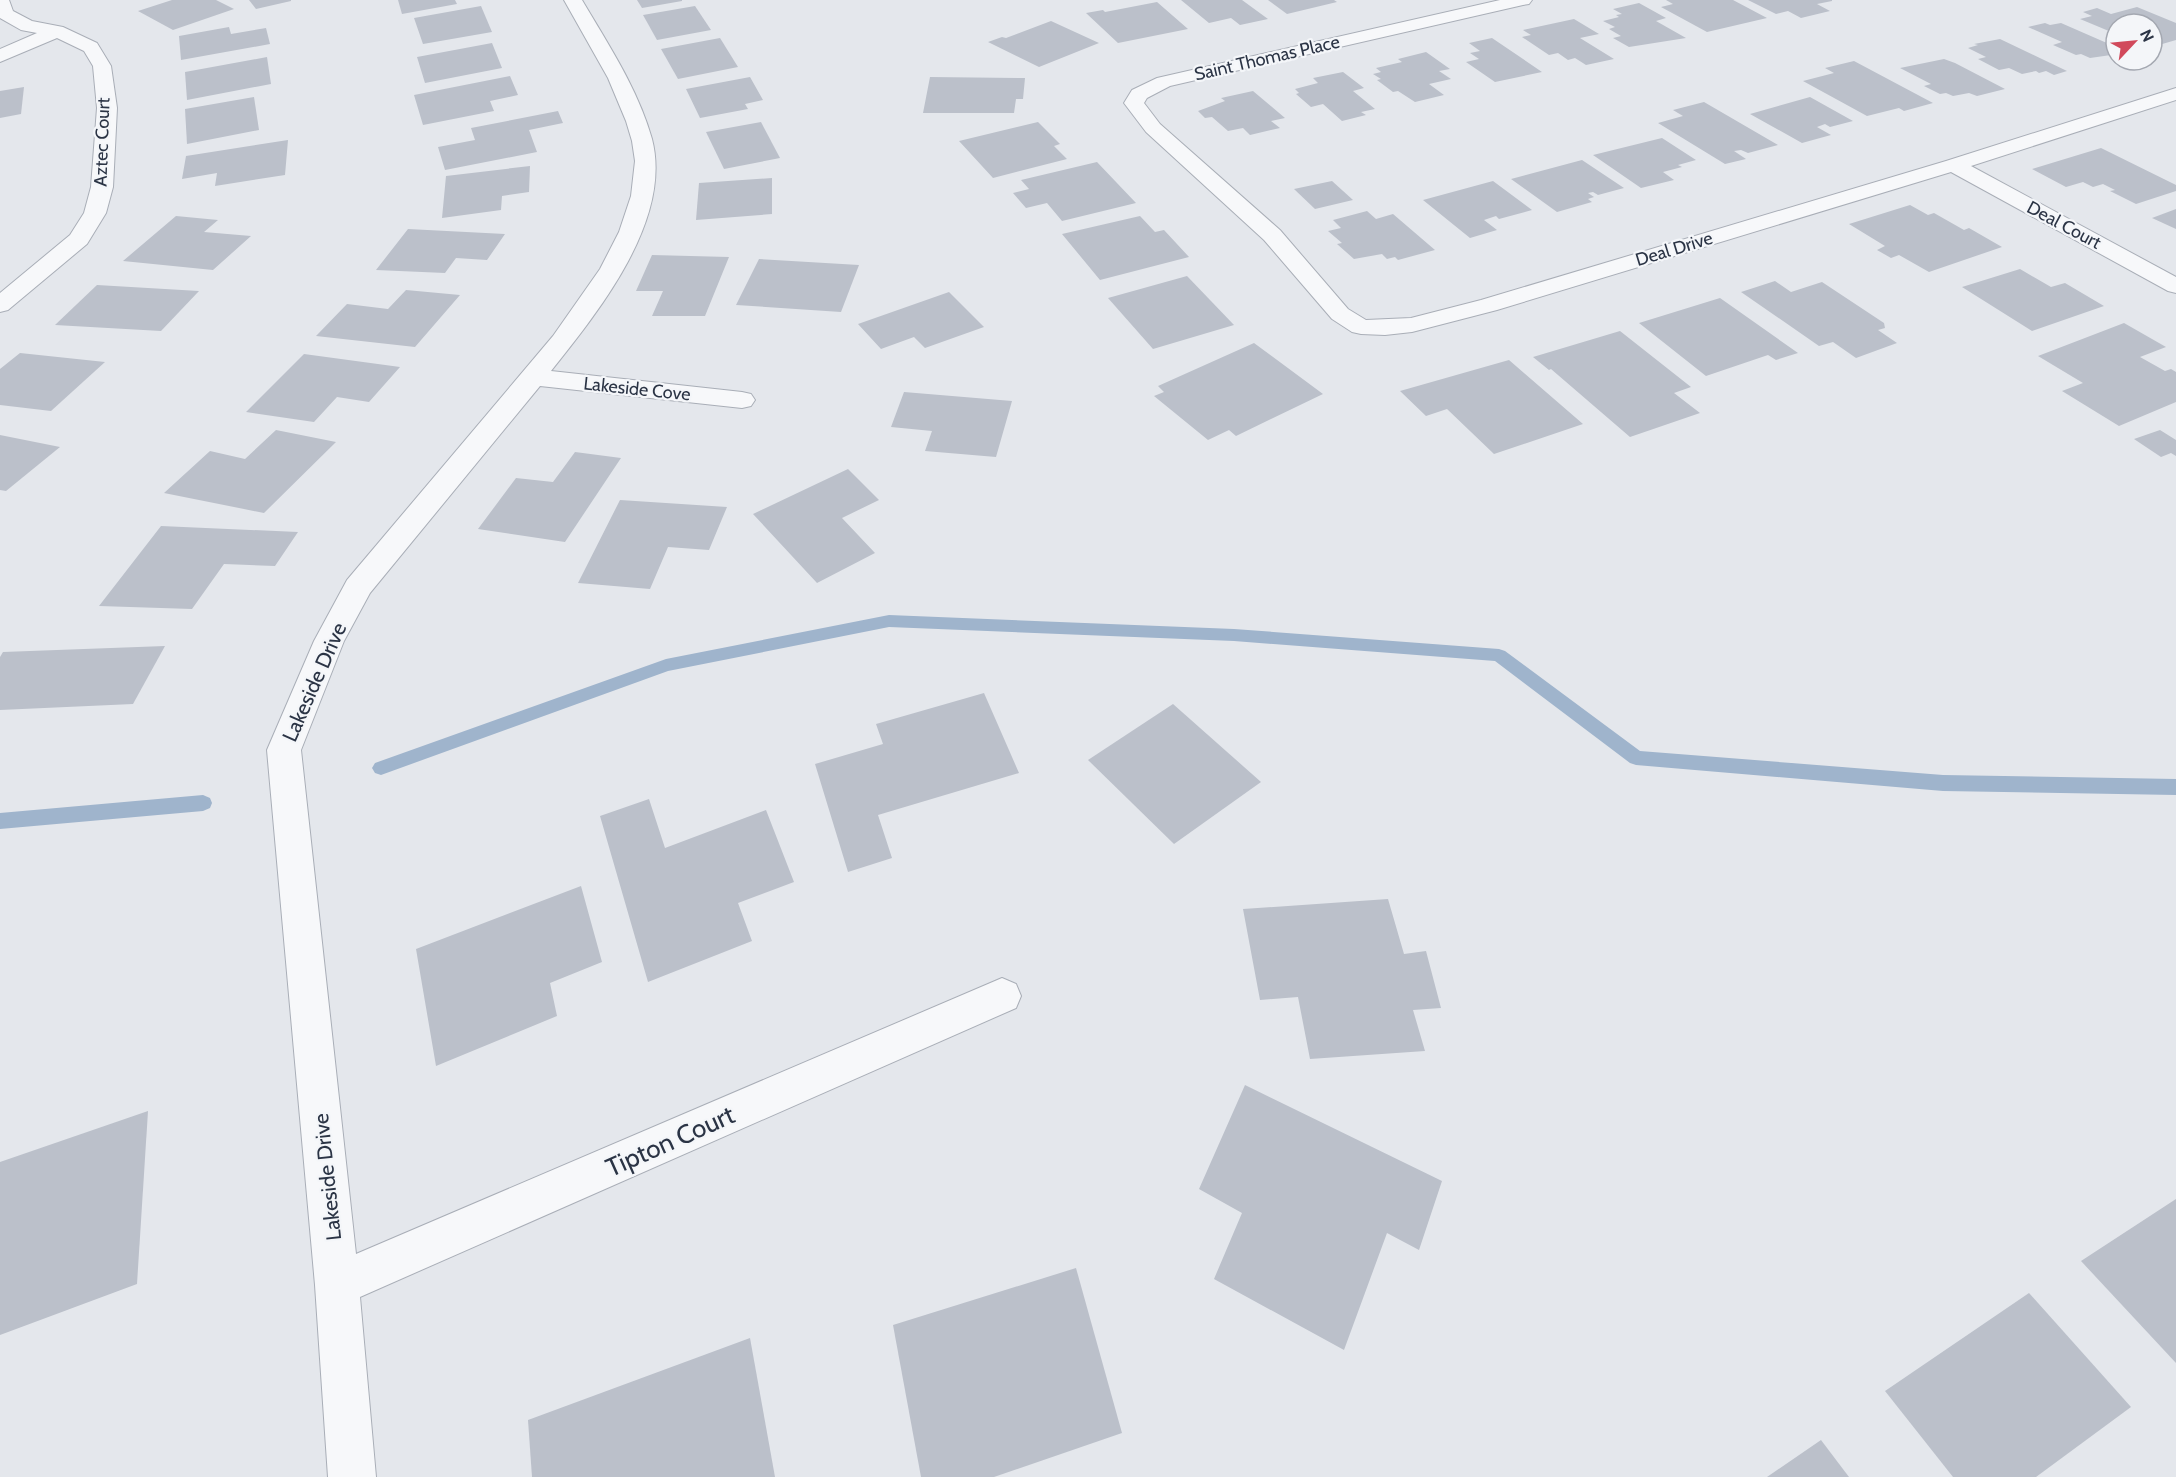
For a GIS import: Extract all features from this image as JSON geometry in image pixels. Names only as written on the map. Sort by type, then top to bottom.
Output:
[{"type":"street","name":"Aztec Court","points":[[0,0],[6,14],[27,26],[57,31],[91,47],[102,66],[107,108],[102,187],[94,213],[79,239],[0,305]]},
{"type":"street","name":"Lakeside Drive","points":[[352,1477],[337,1286],[284,750],[329,641],[358,587],[593,301],[631,231],[645,191],[645,159],[635,117],[604,54],[573,0]]},
{"type":"street","name":"Saint Thomas Place","points":[[1219,185],[1153,129],[1134,103],[1139,94],[1164,82],[1523,0]]},
{"type":"street","points":[[0,56],[57,31]]},
{"type":"street","name":"Deal Drive","points":[[1219,185],[1272,235],[1340,314],[1362,327],[1385,328],[1412,325],[1489,305],[1953,165],[2176,94]]},
{"type":"street","name":"Deal Court","points":[[1953,165],[2176,285]]},
{"type":"street","name":"Lakeside Cove","points":[[532,377],[742,400]]},
{"type":"street","name":"Tipton Court","points":[[337,1286],[1002,996]]},
{"type":"building","points":[[172,0],[216,0],[234,9],[173,30],[138,11]]},
{"type":"building","points":[[249,0],[291,0],[291,1],[256,9]]},
{"type":"building","points":[[398,0],[455,0],[457,4],[402,14]]},
{"type":"building","points":[[637,0],[682,0],[682,1],[642,8]]},
{"type":"building","points":[[1181,0],[1242,0],[1268,19],[1240,25],[1231,18],[1209,23]]},
{"type":"building","points":[[1268,0],[1334,0],[1337,2],[1287,14]]},
{"type":"building","points":[[1666,0],[1733,0],[1767,18],[1707,32],[1661,7],[1673,4]]},
{"type":"building","points":[[1748,0],[1832,1],[1817,4],[1830,11],[1801,18],[1788,11],[1776,14]]},
{"type":"building","points":[[1157,2],[1188,29],[1118,43],[1086,13],[1103,10],[1105,12]]},
{"type":"building","points":[[1639,3],[1666,18],[1656,21],[1686,38],[1629,47],[1613,38],[1621,36],[1609,29],[1615,27],[1603,21],[1622,14],[1613,9]]},
{"type":"building","points":[[481,6],[492,32],[423,44],[414,18]]},
{"type":"building","points":[[695,6],[711,30],[657,40],[643,15]]},
{"type":"building","points":[[2137,7],[2149,12],[2118,12]]},
{"type":"building","points":[[2097,8],[2106,12],[2104,12],[2104,29],[2080,19],[2092,16],[2083,12]]},
{"type":"building","points":[[2164,18],[2176,23],[2176,40],[2164,44]]},
{"type":"building","points":[[1574,19],[1599,34],[1580,38],[1614,59],[1586,65],[1575,58],[1568,60],[1558,53],[1549,55],[1522,37],[1531,35],[1523,30]]},
{"type":"building","points":[[1051,21],[1099,43],[1039,67],[988,42],[1002,37],[1006,38]]},
{"type":"building","points":[[2045,23],[2050,25],[2061,23],[2104,42],[2104,56],[2090,58],[2081,54],[2076,55],[2053,45],[2062,42],[2028,27]]},
{"type":"building","points":[[229,27],[231,34],[266,28],[270,44],[181,60],[179,36]]},
{"type":"building","points":[[720,38],[738,67],[678,79],[661,49]]},
{"type":"building","points":[[1492,38],[1542,72],[1495,82],[1466,62],[1479,59],[1470,53],[1480,51],[1469,43]]},
{"type":"building","points":[[2000,39],[2067,71],[2054,75],[2046,71],[2022,74],[2009,68],[1999,70],[1978,59],[1986,57],[1968,48],[1978,45],[1974,44]]},
{"type":"building","points":[[492,43],[502,68],[425,83],[417,57]]},
{"type":"building","points":[[1426,52],[1450,69],[1439,71],[1451,79],[1429,84],[1444,95],[1415,102],[1398,91],[1393,92],[1373,74],[1381,72],[1376,68],[1402,62],[1398,59]]},
{"type":"building","points":[[267,57],[271,84],[187,100],[185,72]]},
{"type":"building","points":[[1944,59],[2005,89],[1977,96],[1969,93],[1953,96],[1946,93],[1940,94],[1924,86],[1931,84],[1900,68]]},
{"type":"building","points":[[1854,61],[1933,103],[1904,111],[1899,108],[1867,116],[1803,81],[1834,73],[1825,68]]},
{"type":"building","points":[[1343,72],[1364,88],[1353,91],[1375,109],[1361,112],[1366,115],[1342,121],[1323,104],[1311,107],[1296,94],[1299,93],[1295,89],[1318,83],[1313,78]]},
{"type":"building","points":[[510,76],[518,95],[490,101],[494,111],[423,125],[414,95]]},
{"type":"building","points":[[750,77],[763,100],[745,104],[748,109],[700,118],[686,89]]},
{"type":"building","points":[[930,77],[1025,78],[1023,99],[1016,99],[1014,113],[923,113]]},
{"type":"building","points":[[24,87],[21,114],[0,118],[0,91]]},
{"type":"building","points":[[1253,91],[1285,118],[1271,121],[1280,128],[1250,135],[1243,128],[1228,131],[1212,117],[1205,118],[1198,111],[1225,101],[1221,98]]},
{"type":"building","points":[[254,97],[259,130],[187,144],[185,109]]},
{"type":"building","points":[[1810,97],[1853,121],[1830,127],[1825,124],[1817,127],[1831,135],[1802,143],[1750,114]]},
{"type":"building","points":[[1704,102],[1778,145],[1748,153],[1741,150],[1734,151],[1746,159],[1725,164],[1658,123],[1683,116],[1673,110]]},
{"type":"building","points":[[558,111],[563,123],[529,130],[537,152],[445,170],[438,147],[475,140],[471,128]]},
{"type":"building","points":[[761,122],[780,158],[724,169],[706,132]]},
{"type":"building","points":[[1038,122],[1060,144],[1054,146],[1067,159],[993,178],[959,141]]},
{"type":"building","points":[[1662,138],[1696,160],[1663,172],[1674,180],[1641,188],[1593,155]]},
{"type":"building","points":[[288,140],[285,175],[215,186],[217,173],[182,179],[186,156]]},
{"type":"building","points":[[2101,148],[2176,185],[2176,191],[2136,204],[2110,191],[2115,190],[2103,184],[2093,187],[2083,182],[2066,187],[2032,169]]},
{"type":"building","points":[[1582,160],[1624,188],[1598,195],[1593,192],[1588,193],[1594,197],[1588,199],[1592,202],[1557,212],[1511,179]]},
{"type":"building","points":[[1097,162],[1136,203],[1062,221],[1047,203],[1026,208],[1013,193],[1029,189],[1021,180]]},
{"type":"building","points":[[530,166],[529,192],[502,196],[501,210],[442,218],[446,176]]},
{"type":"building","points":[[772,178],[772,214],[696,220],[699,183]]},
{"type":"building","points":[[1332,181],[1353,200],[1315,209],[1294,189]]},
{"type":"building","points":[[1493,181],[1532,210],[1499,219],[1496,216],[1484,220],[1497,230],[1470,238],[1423,200]]},
{"type":"building","points":[[1910,205],[1928,215],[1934,213],[1964,230],[1969,228],[2002,247],[1929,272],[1899,255],[1891,258],[1877,250],[1885,246],[1849,224]]},
{"type":"building","points":[[2176,209],[2176,229],[2152,218]]},
{"type":"building","points":[[1367,211],[1376,219],[1393,214],[1435,250],[1398,260],[1395,257],[1387,259],[1382,254],[1354,259],[1337,244],[1342,243],[1328,231],[1341,228],[1333,220]]},
{"type":"building","points":[[176,216],[218,220],[204,232],[251,236],[213,270],[123,261]]},
{"type":"building","points":[[1140,216],[1155,232],[1164,230],[1189,257],[1100,280],[1062,234]]},
{"type":"building","points":[[408,229],[505,234],[487,260],[456,258],[445,273],[376,270]]},
{"type":"building","points":[[652,255],[729,257],[705,316],[652,316],[663,291],[636,291]]},
{"type":"building","points":[[759,259],[859,265],[841,312],[736,305]]},
{"type":"building","points":[[2020,269],[2051,287],[2065,283],[2104,306],[2032,331],[1962,287]]},
{"type":"building","points":[[1187,276],[1234,325],[1153,349],[1108,298]]},
{"type":"building","points":[[1775,281],[1791,292],[1822,282],[1884,323],[1885,328],[1878,330],[1897,343],[1856,358],[1833,342],[1819,346],[1741,292]]},
{"type":"building","points":[[97,285],[199,291],[161,331],[55,325]]},
{"type":"building","points":[[406,290],[460,295],[415,347],[316,336],[347,304],[388,309]]},
{"type":"building","points":[[949,292],[984,327],[925,348],[914,337],[881,349],[858,324]]},
{"type":"building","points":[[1720,298],[1798,353],[1776,360],[1768,355],[1706,376],[1639,323]]},
{"type":"building","points":[[2124,323],[2166,347],[2140,357],[2165,371],[2171,369],[2176,372],[2176,402],[2119,426],[2062,391],[2083,383],[2038,356]]},
{"type":"building","points":[[1620,331],[1691,387],[1674,393],[1700,413],[1630,437],[1551,369],[1549,370],[1533,357]]},
{"type":"building","points":[[1254,343],[1323,394],[1236,436],[1229,430],[1208,440],[1154,396],[1164,392],[1158,386]]},
{"type":"building","points":[[20,353],[105,362],[51,411],[0,405],[0,369]]},
{"type":"building","points":[[304,354],[400,367],[369,402],[337,397],[314,422],[246,412]]},
{"type":"building","points":[[1509,360],[1583,424],[1494,454],[1447,409],[1426,416],[1400,391]]},
{"type":"building","points":[[904,392],[1012,401],[996,457],[925,451],[932,431],[891,427]]},
{"type":"building","points":[[276,430],[336,442],[264,513],[164,493],[210,451],[245,459]]},
{"type":"building","points":[[2160,430],[2176,440],[2176,456],[2171,453],[2161,457],[2134,439]]},
{"type":"building","points":[[0,435],[60,447],[6,491],[0,490]]},
{"type":"building","points":[[575,452],[621,458],[565,542],[478,529],[516,478],[553,482]]},
{"type":"building","points":[[848,469],[879,500],[842,518],[875,553],[817,583],[753,514]]},
{"type":"building","points":[[620,500],[727,507],[709,550],[668,547],[650,589],[578,583]]},
{"type":"building","points":[[161,526],[298,532],[275,566],[224,564],[192,609],[99,606]]},
{"type":"building","points":[[165,646],[133,704],[0,710],[0,657],[3,652]]},
{"type":"building","points":[[984,693],[1019,773],[878,815],[892,858],[848,872],[815,764],[883,744],[876,724]]},
{"type":"building","points":[[1173,704],[1261,782],[1174,844],[1088,760]]},
{"type":"building","points":[[649,799],[665,848],[766,810],[794,882],[738,903],[752,941],[648,982],[600,816]]},
{"type":"building","points":[[581,886],[602,962],[550,983],[557,1016],[436,1066],[416,949]]},
{"type":"building","points":[[1388,899],[1404,954],[1426,951],[1441,1008],[1413,1010],[1425,1051],[1310,1059],[1298,997],[1260,1000],[1243,909]]},
{"type":"building","points":[[1245,1085],[1442,1181],[1419,1250],[1387,1233],[1344,1350],[1214,1279],[1242,1213],[1199,1189]]},
{"type":"building","points":[[148,1111],[137,1284],[0,1335],[0,1162]]},
{"type":"building","points":[[2176,1199],[2176,1363],[2081,1261]]},
{"type":"building","points":[[1076,1268],[1122,1433],[994,1477],[921,1477],[893,1325]]},
{"type":"building","points":[[2029,1293],[2131,1407],[2036,1477],[1953,1477],[1885,1391]]},
{"type":"building","points":[[750,1338],[775,1477],[532,1477],[528,1420]]},
{"type":"building","points":[[1821,1440],[1849,1477],[1767,1477]]},
{"type":"waterway","points":[[381,768],[666,665],[889,621],[1234,635],[1499,655],[1636,758],[1943,783],[2176,787]]},
{"type":"waterway","points":[[0,821],[203,803]]}]
